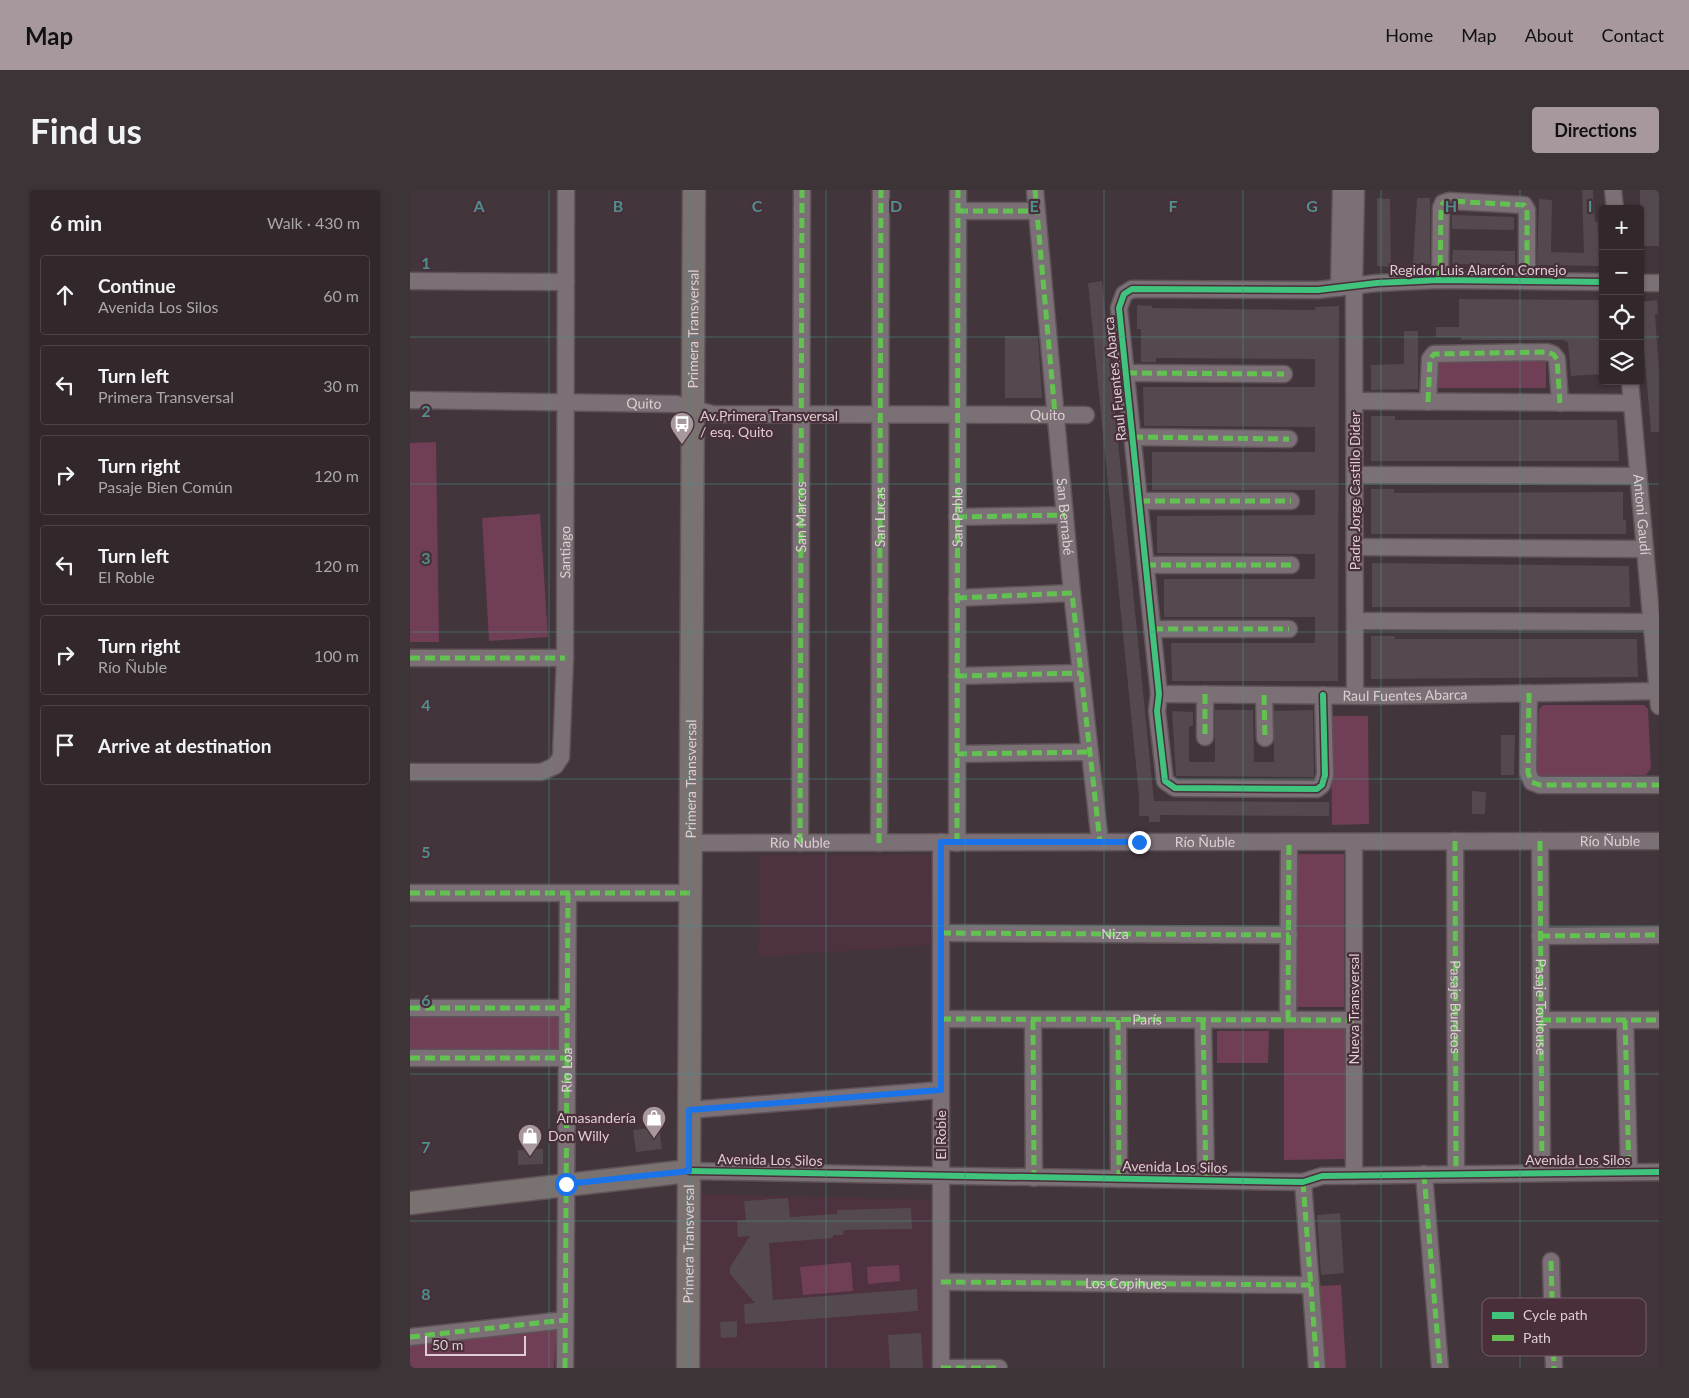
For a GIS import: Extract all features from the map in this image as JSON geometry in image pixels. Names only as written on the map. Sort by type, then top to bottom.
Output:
[{"type":"main road","name":"Primera Transversal","points":[[688,1368],[694,190]]},
{"type":"main road","name":"Avenida Los Silos","points":[[410,1203],[689,1171]]},
{"type":"street","name":"Santiago","points":[[410,772],[541,772],[554,766],[562,751],[565,658],[566,190]]},
{"type":"street","name":"San Marcos","points":[[800,843],[802,190]]},
{"type":"street","name":"San Lucas","points":[[879,843],[881,190]]},
{"type":"street","name":"San Pablo","points":[[949,842],[957,754],[958,190]]},
{"type":"street","name":"San Bernabé","points":[[1035,190],[1072,593],[1100,842]]},
{"type":"street","points":[[1341,190],[1347,287]]},
{"type":"street","points":[[1347,287],[1356,190]]},
{"type":"street","points":[[1613,190],[1615,205]]},
{"type":"street","points":[[1440,280],[1441,208],[1443,204],[1449,201],[1524,205],[1527,210],[1527,280]]},
{"type":"street","points":[[958,211],[1037,211]]},
{"type":"street","name":"Regidor Luis Alarcón Cornejo","points":[[1347,287],[1440,280],[1599,282]]},
{"type":"street","points":[[410,281],[566,282]]},
{"type":"street","points":[[1644,282],[1659,283]]},
{"type":"street","name":"Raul Fuentes Abarca","points":[[1347,287],[1310,290],[1132,288],[1124,294],[1119,303],[1160,694],[1354,696],[1529,693],[1659,696]]},
{"type":"street","name":"Padre Jorge Castillo Dider","points":[[1347,287],[1355,402],[1354,696]]},
{"type":"street","points":[[1428,402],[1430,359],[1434,354],[1547,352],[1553,354],[1557,359],[1560,403]]},
{"type":"street","points":[[1127,373],[1284,374]]},
{"type":"street","name":"Antoni Gaudí","points":[[1630,385],[1659,696]]},
{"type":"street","name":"Quito","points":[[410,400],[676,404],[712,414],[1086,414]]},
{"type":"street","points":[[1355,402],[1632,403]]},
{"type":"street","points":[[1134,437],[1289,439]]},
{"type":"street","points":[[1355,475],[1638,476]]},
{"type":"street","points":[[1140,501],[1291,501]]},
{"type":"street","points":[[957,517],[1065,515]]},
{"type":"street","points":[[1355,547],[1645,549]]},
{"type":"street","points":[[1146,566],[1291,564]]},
{"type":"street","points":[[957,598],[1072,593]]},
{"type":"street","points":[[1354,621],[1652,622]]},
{"type":"street","points":[[1153,629],[1289,629]]},
{"type":"street","points":[[410,658],[565,658]]},
{"type":"street","points":[[957,676],[1081,673]]},
{"type":"street","points":[[1529,693],[1528,774],[1532,782],[1540,786],[1659,785]]},
{"type":"street","points":[[1160,694],[1157,711],[1164,777],[1171,787],[1304,789],[1317,788],[1325,780],[1323,695]]},
{"type":"street","points":[[1205,694],[1205,737]]},
{"type":"street","points":[[1264,695],[1265,738]]},
{"type":"street","points":[[957,754],[1090,752]]},
{"type":"street","name":"Pasaje Burdeos","points":[[1455,841],[1456,1174]]},
{"type":"street","name":"Pasaje Toulouse","points":[[1540,841],[1542,1173]]},
{"type":"street","name":"Río Ñuble","points":[[691,843],[1659,841]]},
{"type":"street","name":"El Roble","points":[[941,1368],[941,934],[949,842]]},
{"type":"street","points":[[1288,1020],[1289,842]]},
{"type":"street","name":"Nueva Transversal","points":[[1354,842],[1354,1176]]},
{"type":"street","points":[[410,892],[691,893]]},
{"type":"street","name":"Río Loa","points":[[565,1368],[568,893]]},
{"type":"street","name":"Niza","points":[[941,934],[1289,936]]},
{"type":"street","points":[[1540,936],[1659,935]]},
{"type":"street","points":[[410,1008],[567,1008]]},
{"type":"street","name":"París","points":[[941,1019],[1354,1020]]},
{"type":"street","points":[[1033,1020],[1034,1178]]},
{"type":"street","points":[[1118,1020],[1119,1179]]},
{"type":"street","points":[[1203,1020],[1206,1180]]},
{"type":"street","points":[[1541,1020],[1659,1020]]},
{"type":"street","points":[[1626,1020],[1628,1172]]},
{"type":"street","points":[[410,1058],[567,1058]]},
{"type":"street","points":[[689,1110],[941,1090]]},
{"type":"street","name":"Avenida Los Silos","points":[[689,1171],[1303,1182],[1322,1176],[1659,1172]]},
{"type":"street","points":[[1424,1174],[1440,1368]]},
{"type":"street","points":[[1303,1182],[1317,1368]]},
{"type":"street","points":[[1551,1261],[1552,1298]]},
{"type":"street","name":"Los Copihues","points":[[941,1282],[1311,1285]]},
{"type":"street","points":[[410,1337],[565,1320]]},
{"type":"street","points":[[941,1368],[999,1368]]},
{"type":"shaded area","points":[[1438,357],[1546,357],[1546,388],[1438,388]]},
{"type":"shaded area","points":[[436,442],[439,642],[410,642],[410,443]]},
{"type":"shaded area","points":[[540,514],[548,637],[489,641],[482,518]]},
{"type":"shaded area","points":[[1543,705],[1644,705],[1648,709],[1651,768],[1646,775],[1542,778],[1537,773],[1539,709]]},
{"type":"shaded area","points":[[1331,716],[1368,716],[1369,824],[1332,825]]},
{"type":"shaded area","points":[[1295,854],[1344,854],[1344,1007],[1294,1007]]},
{"type":"shaded area","points":[[760,855],[930,855],[932,945],[758,957]]},
{"type":"shaded area","points":[[410,1012],[559,1013],[558,1054],[410,1055]]},
{"type":"shaded area","points":[[1345,1024],[1346,1159],[1284,1160],[1284,1025]]},
{"type":"shaded area","points":[[1217,1031],[1269,1031],[1268,1063],[1217,1063]]},
{"type":"shaded area","points":[[700,1194],[929,1200],[934,1368],[700,1368]]},
{"type":"shaded area","points":[[851,1262],[853,1291],[803,1295],[800,1267]]},
{"type":"shaded area","points":[[899,1265],[900,1281],[868,1284],[867,1267]]},
{"type":"shaded area","points":[[1341,1285],[1346,1368],[1326,1368],[1320,1286]]},
{"type":"shaded area","points":[[557,1328],[554,1368],[410,1368],[410,1343]]},
{"type":"building","points":[[1582,190],[1593,190],[1595,222],[1598,222],[1599,266],[1537,265],[1539,199],[1552,200],[1551,252],[1584,253]]},
{"type":"building","points":[[1640,190],[1659,190],[1659,246],[1644,246],[1644,205],[1640,205]]},
{"type":"building","points":[[1377,198],[1390,199],[1391,267],[1377,266]]},
{"type":"building","points":[[1417,198],[1430,198],[1430,264],[1413,264]]},
{"type":"building","points":[[1452,215],[1514,217],[1514,230],[1452,229]]},
{"type":"building","points":[[1453,250],[1515,251],[1515,265],[1452,264]]},
{"type":"building","points":[[1102,281],[1154,801],[1329,802],[1329,816],[1160,815],[1160,822],[1149,822],[1149,816],[1139,816],[1139,795],[1088,283]]},
{"type":"building","points":[[1459,299],[1599,300],[1599,374],[1571,376],[1568,342],[1563,340],[1461,340],[1461,337],[1436,337],[1436,327],[1459,327]]},
{"type":"building","points":[[1657,300],[1658,314],[1655,314],[1659,370],[1659,432],[1651,432],[1644,349],[1644,302]]},
{"type":"building","points":[[1137,305],[1152,306],[1152,308],[1315,310],[1315,307],[1339,306],[1338,681],[1172,681],[1171,643],[1315,643],[1315,617],[1164,617],[1164,579],[1315,579],[1315,554],[1157,553],[1157,516],[1315,515],[1315,490],[1152,490],[1152,452],[1315,452],[1315,427],[1144,426],[1143,387],[1315,387],[1315,359],[1156,358],[1156,362],[1141,362],[1141,329],[1137,329]]},
{"type":"building","points":[[1404,331],[1418,331],[1418,389],[1371,390],[1371,365],[1404,364]]},
{"type":"building","points":[[1005,336],[1038,336],[1042,398],[1005,398]]},
{"type":"building","points":[[1371,416],[1395,416],[1395,420],[1617,420],[1619,461],[1371,461]]},
{"type":"building","points":[[1371,489],[1394,489],[1394,493],[1623,492],[1623,520],[1626,520],[1626,534],[1371,534]]},
{"type":"building","points":[[1372,563],[1629,566],[1630,607],[1372,607]]},
{"type":"building","points":[[1371,636],[1395,636],[1395,639],[1637,639],[1638,677],[1371,679]]},
{"type":"building","points":[[1215,710],[1253,710],[1254,762],[1274,762],[1274,711],[1313,710],[1314,777],[1176,776],[1172,711],[1193,712],[1193,726],[1189,726],[1189,762],[1215,762]]},
{"type":"building","points":[[1501,735],[1515,735],[1514,775],[1501,775]]},
{"type":"building","points":[[1472,791],[1486,792],[1485,814],[1472,814]]},
{"type":"building","points":[[659,1127],[662,1149],[636,1152],[633,1130]]},
{"type":"building","name":"Don Willy","points":[[543,1149],[543,1164],[518,1165],[518,1150]]},
{"type":"building","points":[[788,1198],[790,1217],[837,1214],[837,1210],[911,1208],[912,1229],[844,1230],[843,1235],[833,1235],[833,1238],[769,1243],[773,1300],[917,1289],[918,1311],[745,1324],[744,1304],[755,1303],[730,1274],[730,1267],[750,1236],[738,1237],[737,1221],[746,1220],[744,1201]]},
{"type":"building","points":[[1340,1213],[1344,1273],[1321,1275],[1317,1215]]},
{"type":"building","points":[[737,1321],[737,1337],[721,1338],[720,1322]]},
{"type":"building","points":[[921,1333],[923,1368],[890,1368],[888,1335]]},
{"type":"marked path","points":[[800,843],[802,190]]},
{"type":"marked path","points":[[879,843],[881,190]]},
{"type":"marked path","points":[[957,843],[958,190]]},
{"type":"marked path","points":[[1035,190],[1055,414]]},
{"type":"marked path","points":[[1440,280],[1441,208],[1443,203],[1449,201],[1524,205],[1527,210],[1527,280]]},
{"type":"marked path","points":[[958,211],[1037,211]]},
{"type":"marked path","points":[[1428,402],[1430,359],[1434,354],[1547,352],[1553,354],[1557,359],[1560,403]]},
{"type":"marked path","points":[[1127,373],[1284,374]]},
{"type":"marked path","points":[[1133,437],[1289,439]]},
{"type":"marked path","points":[[1140,501],[1291,501]]},
{"type":"marked path","points":[[957,517],[1065,515]]},
{"type":"marked path","points":[[1146,565],[1291,565]]},
{"type":"marked path","points":[[957,598],[1072,593],[1100,842]]},
{"type":"marked path","points":[[1153,629],[1289,629]]},
{"type":"marked path","points":[[410,658],[565,658]]},
{"type":"marked path","points":[[957,676],[1081,673]]},
{"type":"marked path","points":[[1529,693],[1528,773],[1532,782],[1540,785],[1659,785]]},
{"type":"marked path","points":[[1205,694],[1205,737]]},
{"type":"marked path","points":[[1264,695],[1265,738]]},
{"type":"marked path","points":[[957,754],[1090,752]]},
{"type":"marked path","points":[[1455,841],[1456,1174]]},
{"type":"marked path","points":[[1540,841],[1542,1173]]},
{"type":"marked path","points":[[1288,1020],[1289,842]]},
{"type":"marked path","points":[[410,893],[691,893]]},
{"type":"marked path","points":[[565,1368],[568,893]]},
{"type":"marked path","points":[[941,933],[1289,935]]},
{"type":"marked path","points":[[1540,936],[1659,935]]},
{"type":"marked path","points":[[410,1008],[567,1008]]},
{"type":"marked path","points":[[941,1019],[1354,1020]]},
{"type":"marked path","points":[[1033,1020],[1034,1178]]},
{"type":"marked path","points":[[1118,1020],[1119,1179]]},
{"type":"marked path","points":[[1203,1020],[1206,1180]]},
{"type":"marked path","points":[[1541,1020],[1659,1020]]},
{"type":"marked path","points":[[1625,1020],[1629,1172]]},
{"type":"marked path","points":[[410,1058],[567,1058]]},
{"type":"marked path","points":[[689,1110],[941,1090]]},
{"type":"marked path","points":[[1424,1174],[1440,1368]]},
{"type":"marked path","points":[[1303,1182],[1317,1368]]},
{"type":"marked path","points":[[1551,1261],[1552,1298]]},
{"type":"marked path","points":[[941,1282],[1311,1285]]},
{"type":"marked path","points":[[410,1337],[565,1320]]},
{"type":"marked path","points":[[1554,1356],[1554,1368]]},
{"type":"marked path","points":[[941,1368],[999,1368]]},
{"type":"cycle path","points":[[1323,695],[1325,775],[1322,785],[1317,789],[1175,788],[1165,781],[1157,711],[1159,694],[1119,308],[1124,294],[1132,289],[1318,290],[1377,283],[1440,280],[1599,282]]},
{"type":"cycle path","points":[[689,1171],[1303,1182],[1322,1176],[1659,1172]]},
{"type":"place","name":"Av.Primera Transversal / esq. Quito","points":[[682,445]]},
{"type":"place","name":"Amasandería","points":[[654,1139]]},
{"type":"place","name":"Don Willy","points":[[530,1157]]},
{"type":"route","points":[[566,1184],[673,1171],[689,1171],[689,1110],[941,1090],[941,842],[1139,842]]}]
